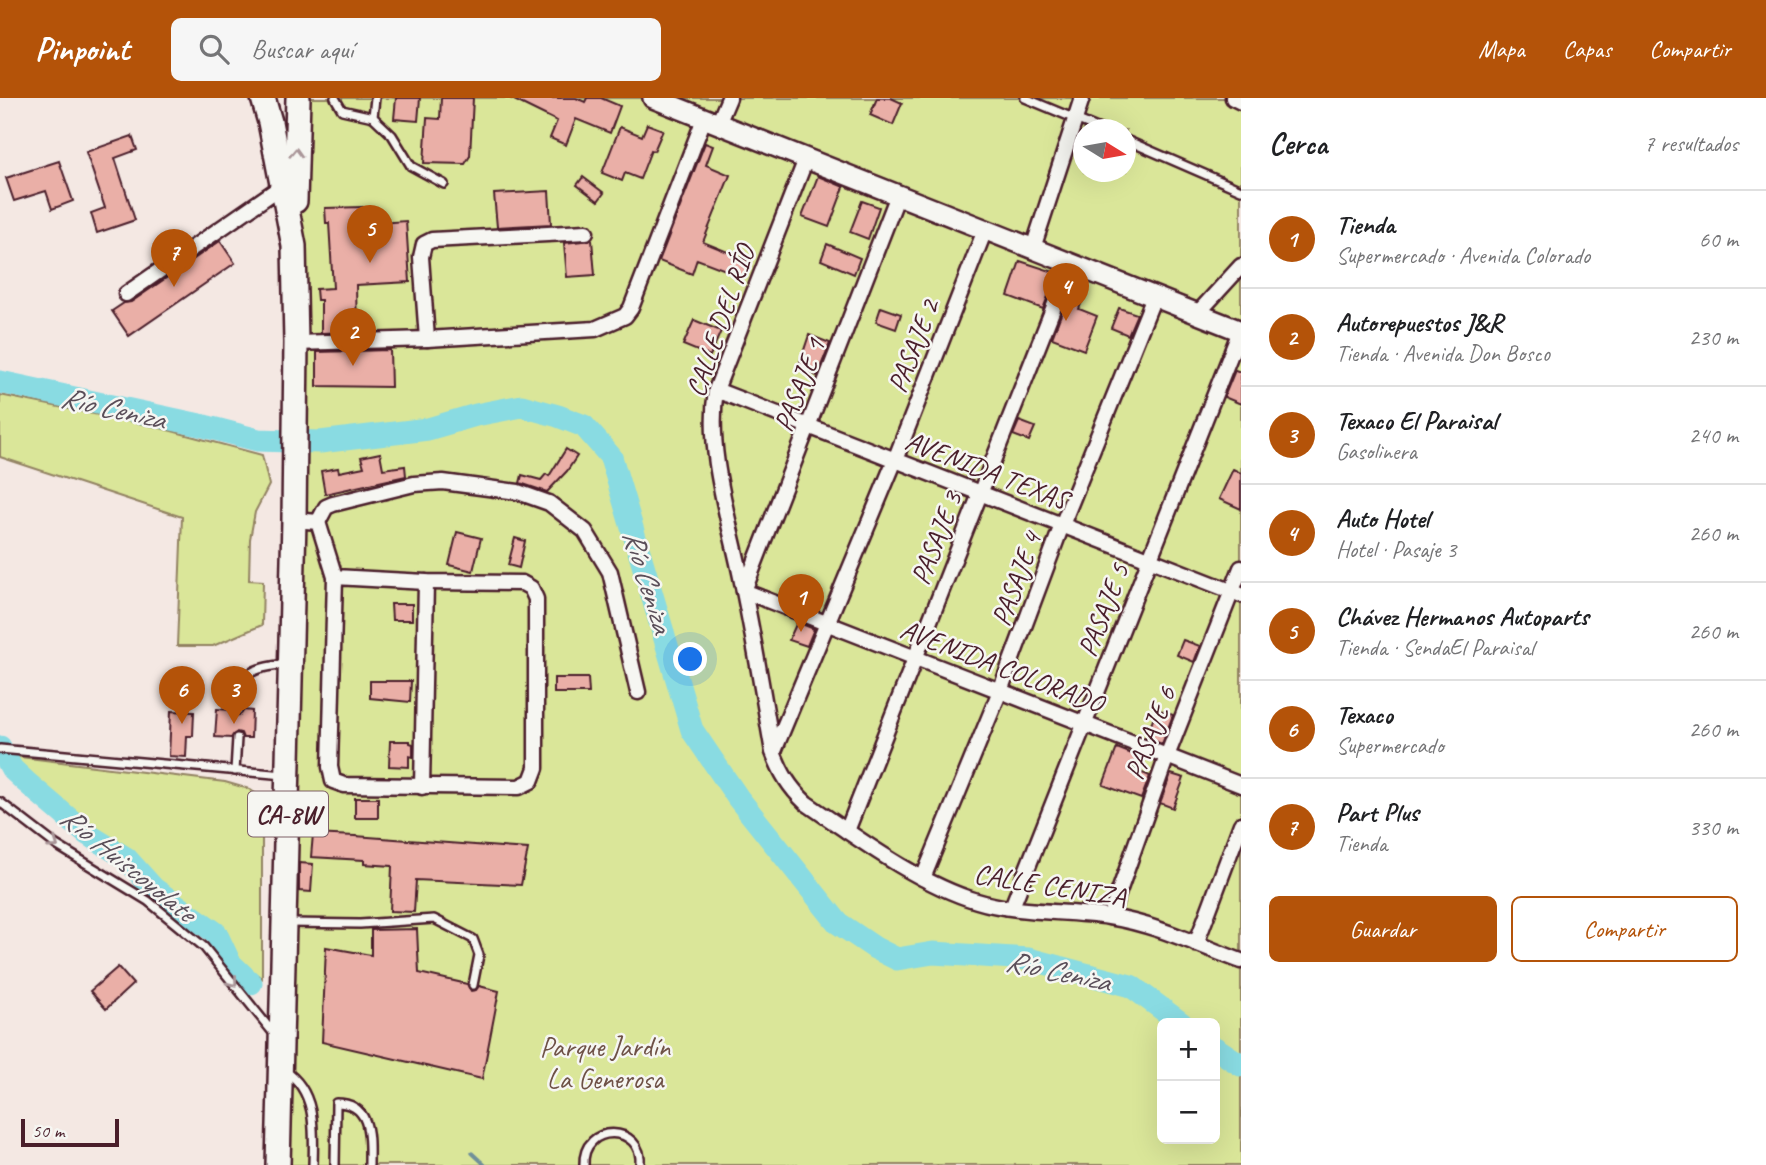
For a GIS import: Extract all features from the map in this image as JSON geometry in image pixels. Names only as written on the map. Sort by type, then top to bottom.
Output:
[{"type":"main road","points":[[263,98],[294,246]]},
{"type":"main road","points":[[296,343],[294,246],[298,98]]},
{"type":"main road","points":[[653,98],[1241,331]]},
{"type":"main road","name":"CA-8W","points":[[278,1165],[289,775],[296,343]]},
{"type":"street","points":[[296,343],[427,339],[595,329],[625,316],[711,121],[729,98]]},
{"type":"street","points":[[1033,247],[1082,98]]},
{"type":"street","points":[[1233,98],[1241,102]]},
{"type":"street","name":"CALLE DEL RÍO","points":[[773,752],[714,447],[712,415],[716,390],[806,159]]},
{"type":"street","points":[[126,294],[282,186]]},
{"type":"street","name":"PASAJE 1","points":[[744,592],[898,195]]},
{"type":"street","name":"PASAJE 2","points":[[773,752],[895,460],[985,230]]},
{"type":"street","points":[[427,339],[421,257],[424,244],[432,240],[586,232]]},
{"type":"street","name":"PASAJE 3","points":[[847,831],[1071,262]]},
{"type":"street","points":[[1198,314],[1241,266]]},
{"type":"street","name":"PASAJE 4","points":[[923,878],[1000,691],[1062,525],[1154,297]]},
{"type":"street","name":"PASAJE 5","points":[[1012,908],[1241,331]]},
{"type":"street","name":"AVENIDA TEXAS","points":[[716,390],[1236,593]]},
{"type":"street","points":[[335,577],[522,583],[531,588],[536,599],[536,768],[531,781],[519,786],[344,785],[332,781],[330,768],[335,577],[318,522],[326,507],[333,504],[414,484],[443,482],[518,492],[549,503],[585,531],[610,572],[638,692]]},
{"type":"street","points":[[294,520],[318,522]]},
{"type":"street","name":"PASAJE 6","points":[[1110,917],[1167,756],[1236,593],[1241,568]]},
{"type":"street","points":[[422,787],[426,582]]},
{"type":"street","name":"AVENIDA COLORADO","points":[[744,592],[1241,785]]},
{"type":"street","name":"CALLE CENIZA","points":[[773,752],[781,773],[792,790],[806,803],[923,878],[957,895],[1012,908],[1110,917],[1164,931],[1241,961]]},
{"type":"street","points":[[1196,944],[1241,824]]},
{"type":"lane","points":[[335,98],[342,110],[373,117],[392,135],[411,166],[444,184]]},
{"type":"lane","points":[[373,117],[375,98]]},
{"type":"lane","points":[[1025,98],[1079,119]]},
{"type":"lane","points":[[1136,145],[1241,190]]},
{"type":"lane","points":[[238,710],[240,687],[246,674],[257,667],[290,663]]},
{"type":"lane","points":[[235,771],[237,738]]},
{"type":"lane","points":[[4,749],[289,775]]},
{"type":"lane","points":[[0,802],[56,845],[148,901],[204,947],[282,1044]]},
{"type":"lane","points":[[285,923],[360,924],[434,919],[472,939],[479,955],[474,985]]},
{"type":"lane","points":[[281,1068],[297,1081],[311,1106],[313,1165]]},
{"type":"lane","points":[[335,1165],[336,1103],[341,1102],[366,1119],[369,1129],[369,1165]]},
{"type":"lane","points":[[584,1165],[586,1149],[607,1133],[625,1136],[633,1142],[638,1150],[640,1165]]},
{"type":"green space","name":"Parque Jardín La Generosa","points":[[290,98],[1241,98],[1241,1165],[275,1165]]},
{"type":"green space","points":[[0,395],[153,426],[262,455],[269,485],[255,512],[250,539],[249,580],[263,581],[262,625],[213,646],[177,646],[182,517],[0,457]]},
{"type":"green space","points":[[12,756],[225,782],[249,789],[262,798],[262,978],[234,959],[219,929],[155,887],[127,856],[89,833]]},
{"type":"building","points":[[396,98],[420,98],[418,121],[394,119]]},
{"type":"building","points":[[441,98],[473,98],[470,156],[465,164],[424,163],[427,118],[440,119]]},
{"type":"building","points":[[510,98],[576,98],[585,102],[587,98],[601,98],[620,106],[610,133],[576,119],[566,145],[550,138],[557,121]]},
{"type":"building","points":[[877,98],[891,98],[902,103],[893,125],[870,115]]},
{"type":"building","points":[[647,124],[663,130],[654,151],[651,150],[640,179],[625,173],[622,181],[602,173],[620,127],[642,136]]},
{"type":"building","points":[[132,136],[137,150],[115,158],[135,220],[97,233],[91,213],[105,208],[86,152]]},
{"type":"building","points":[[705,143],[713,146],[706,165],[730,175],[703,242],[750,261],[744,277],[697,259],[692,274],[659,261]]},
{"type":"building","points":[[59,161],[73,201],[52,209],[46,191],[14,201],[6,178]]},
{"type":"building","points":[[818,176],[844,187],[829,227],[802,217]]},
{"type":"building","points":[[583,177],[604,193],[598,201],[577,185]]},
{"type":"building","points":[[549,191],[551,224],[497,227],[494,194]]},
{"type":"building","points":[[862,201],[879,207],[868,239],[850,232]]},
{"type":"building","points":[[363,207],[364,224],[406,221],[410,282],[356,285],[357,332],[321,333],[321,300],[317,300],[316,289],[333,288],[329,223],[326,223],[325,208]]},
{"type":"building","points":[[592,240],[595,275],[567,277],[564,243]]},
{"type":"building","points":[[220,241],[235,263],[129,336],[112,311],[131,302]]},
{"type":"building","points":[[827,244],[860,258],[854,274],[821,260]]},
{"type":"building","points":[[1020,261],[1057,273],[1043,309],[1008,296]]},
{"type":"building","points":[[1071,288],[1085,294],[1079,309],[1097,316],[1084,350],[1052,338]]},
{"type":"building","points":[[881,307],[901,314],[896,329],[876,322]]},
{"type":"building","points":[[1119,308],[1137,314],[1128,335],[1111,328]]},
{"type":"building","points":[[694,320],[721,331],[710,356],[683,345]]},
{"type":"building","points":[[809,335],[830,343],[817,376],[798,368]]},
{"type":"building","points":[[390,350],[391,387],[317,386],[317,352]]},
{"type":"building","points":[[1235,370],[1241,372],[1241,404],[1224,397]]},
{"type":"building","points":[[1019,421],[1035,427],[1029,441],[1013,435]]},
{"type":"building","points":[[566,449],[577,456],[547,492],[520,483],[522,475],[541,480],[546,474],[549,476]]},
{"type":"building","points":[[380,453],[383,469],[405,466],[406,476],[325,494],[321,471],[338,468],[339,472],[364,467],[361,457]]},
{"type":"building","points":[[1233,469],[1241,473],[1241,509],[1219,499]]},
{"type":"building","points":[[457,532],[481,538],[473,571],[449,565]]},
{"type":"building","points":[[515,538],[525,541],[519,568],[508,565]]},
{"type":"building","points":[[391,604],[412,604],[412,620],[392,620]]},
{"type":"building","points":[[797,622],[814,629],[807,646],[789,640]]},
{"type":"building","points":[[1183,640],[1200,646],[1194,662],[1177,655]]},
{"type":"building","points":[[554,678],[588,678],[589,693],[554,693]]},
{"type":"building","points":[[370,681],[411,681],[410,702],[370,698]]},
{"type":"building","points":[[217,709],[232,710],[238,716],[244,710],[252,711],[251,738],[243,738],[241,733],[237,732],[231,738],[215,737]]},
{"type":"building","points":[[1157,709],[1173,715],[1162,744],[1146,738]]},
{"type":"building","points":[[171,711],[194,712],[193,736],[187,736],[186,757],[169,756]]},
{"type":"building","points":[[390,741],[410,741],[413,744],[413,757],[409,756],[409,767],[389,766]]},
{"type":"building","points":[[1117,748],[1137,756],[1132,769],[1150,776],[1141,799],[1103,785]]},
{"type":"building","points":[[1171,774],[1184,778],[1173,808],[1160,803]]},
{"type":"building","points":[[355,798],[378,798],[378,818],[355,818]]},
{"type":"building","points":[[313,834],[528,849],[521,885],[416,880],[414,912],[390,911],[392,866],[364,864],[364,860],[311,857]]},
{"type":"building","points":[[299,863],[313,864],[311,892],[299,891]]},
{"type":"building","points":[[417,929],[419,973],[467,984],[471,991],[479,986],[499,991],[482,1079],[322,1042],[326,947],[371,955],[371,930]]},
{"type":"building","points":[[118,967],[133,984],[106,1009],[90,991]]},
{"type":"waterway","name":"Río Ceniza","points":[[0,382],[258,440],[320,442],[428,429],[476,415],[522,406],[584,426],[611,457],[692,730],[738,798],[838,923],[897,959],[933,953],[1029,959],[1131,986],[1174,1018]]},
{"type":"waterway","name":"Río Huiscoyolate","points":[[0,747],[12,769],[26,782],[87,834],[126,858],[153,888],[216,933],[230,963],[251,983]]},
{"type":"waterway","name":"Río Ceniza","points":[[1220,1051],[1241,1065]]},
{"type":"waterway","name":"Río Huiscoyolate","points":[[472,1153],[485,1165]]},
{"type":"place","name":"Chávez Hermanos Autoparts","points":[[370,263]]},
{"type":"place","name":"Part Plus","points":[[174,287]]},
{"type":"place","name":"Auto Hotel","points":[[1066,321]]},
{"type":"place","name":"Autorepuestos J&R","points":[[353,366]]},
{"type":"place","name":"Tienda","points":[[801,632]]},
{"type":"place","name":"Texaco","points":[[182,724]]},
{"type":"place","name":"Texaco El Paraisal","points":[[234,724]]}]
